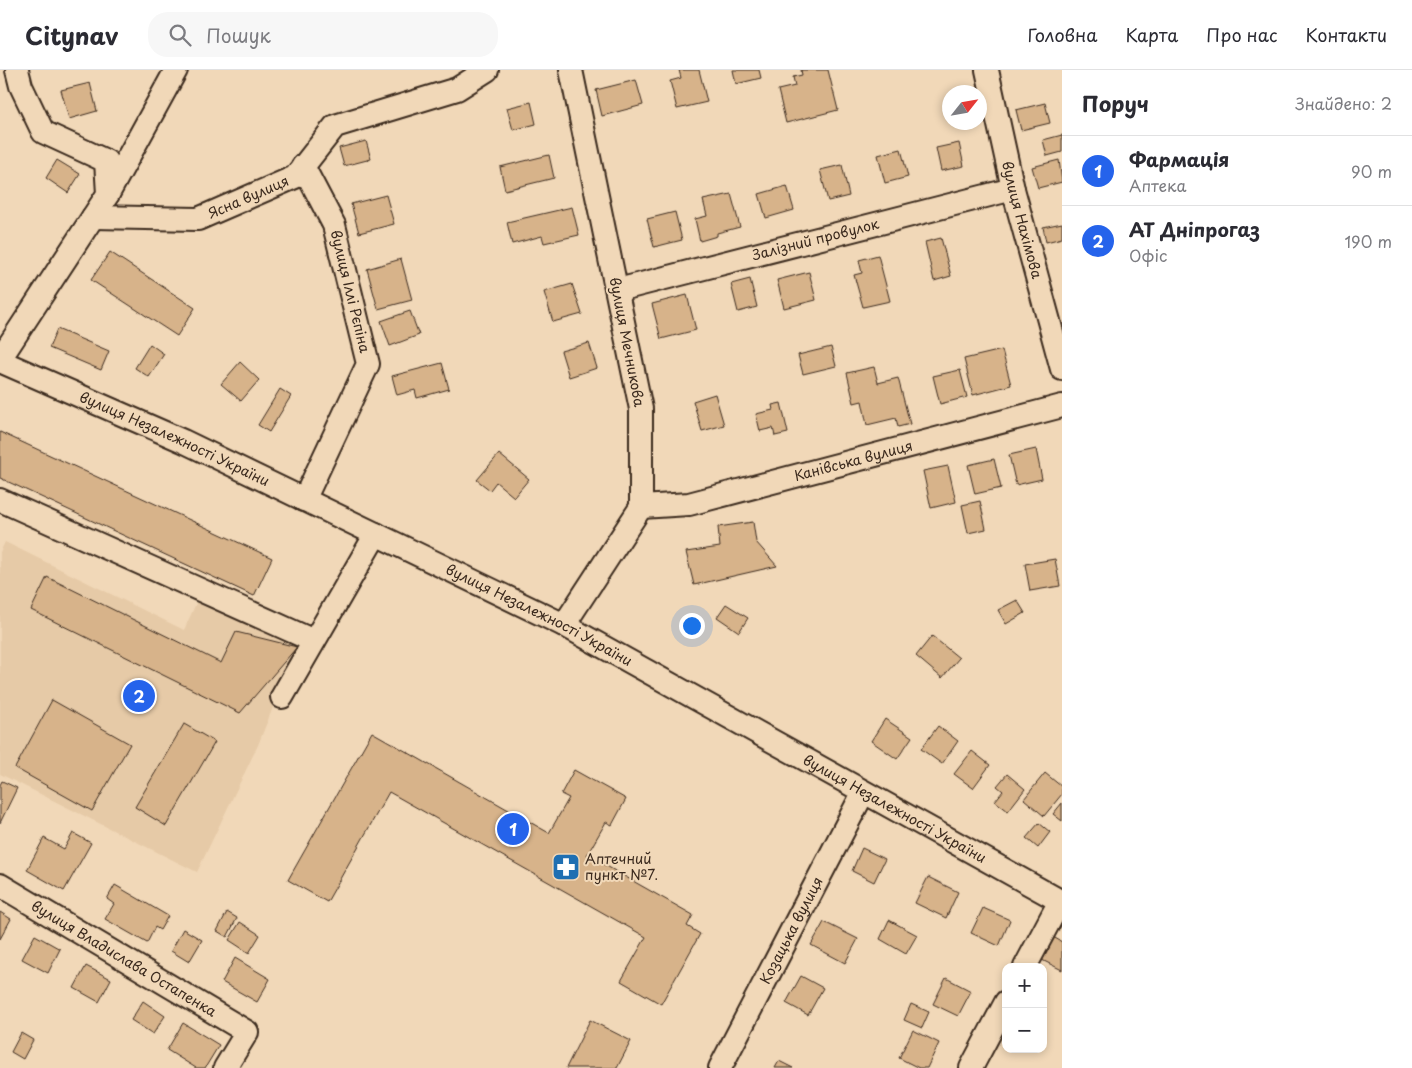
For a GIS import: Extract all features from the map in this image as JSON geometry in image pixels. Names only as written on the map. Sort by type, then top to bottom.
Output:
[{"type":"street","points":[[17,70],[21,86],[43,132],[106,161],[108,194]]},
{"type":"street","points":[[0,360],[108,194],[176,70]]},
{"type":"street","name":"Ясна вулиця","points":[[93,217],[198,219],[295,177],[335,126],[456,89],[487,70]]},
{"type":"street","name":"вулиця Мечникова","points":[[571,70],[618,290],[641,409],[642,507]]},
{"type":"street","name":"вулиця Нахімова","points":[[987,70],[1013,189],[1062,369]]},
{"type":"street","name":"вулиця Іллі Рєпіна","points":[[303,166],[334,225],[368,364],[304,500]]},
{"type":"street","name":"Залізний провулок","points":[[618,290],[1013,189]]},
{"type":"street","name":"вулиця Незалежності України","points":[[0,360],[183,441],[564,624],[863,793],[1061,902]]},
{"type":"street","name":"Канівська вулиця","points":[[642,507],[689,504],[1062,406]]},
{"type":"street","points":[[0,500],[314,641]]},
{"type":"street","points":[[564,624],[642,507]]},
{"type":"street","points":[[282,697],[376,534]]},
{"type":"street","name":"Козацька вулиця","points":[[720,1068],[863,793]]},
{"type":"street","name":"вулиця Владислава Остапенка","points":[[0,885],[247,1032],[225,1068]]},
{"type":"street","points":[[1027,963],[1061,902]]},
{"type":"street","points":[[971,1068],[1003,1008]]},
{"type":"shaded area","points":[[5,542],[184,630],[198,599],[297,647],[258,745],[197,872],[0,774],[0,552]]},
{"type":"building","points":[[679,70],[699,70],[707,102],[677,109],[670,81],[681,78]]},
{"type":"building","points":[[733,70],[759,70],[761,78],[736,84]]},
{"type":"building","points":[[801,70],[828,70],[838,110],[786,123],[778,90],[795,86],[793,77],[802,75]]},
{"type":"building","points":[[636,80],[643,105],[602,116],[596,90]]},
{"type":"building","points":[[90,83],[97,111],[69,119],[61,90]]},
{"type":"building","points":[[531,102],[536,124],[513,130],[507,108]]},
{"type":"building","points":[[1045,103],[1050,123],[1021,130],[1016,110]]},
{"type":"building","points":[[1062,135],[1062,152],[1047,156],[1043,140]]},
{"type":"building","points":[[366,141],[371,159],[344,166],[339,148]]},
{"type":"building","points":[[959,143],[964,166],[941,171],[936,148]]},
{"type":"building","points":[[901,149],[908,177],[885,183],[878,155]]},
{"type":"building","points":[[549,155],[554,178],[505,190],[500,167]]},
{"type":"building","points":[[57,160],[80,174],[68,193],[46,178]]},
{"type":"building","points":[[1059,160],[1062,182],[1038,188],[1032,167]]},
{"type":"building","points":[[842,165],[849,196],[828,201],[820,170]]},
{"type":"building","points":[[787,186],[794,210],[766,218],[759,194]]},
{"type":"building","points":[[731,194],[740,227],[717,233],[717,236],[700,241],[695,219],[707,216],[703,200]]},
{"type":"building","points":[[386,195],[394,224],[359,233],[351,204]]},
{"type":"building","points":[[572,207],[579,235],[544,243],[542,236],[512,244],[507,222]]},
{"type":"building","points":[[675,212],[682,240],[654,247],[647,219]]},
{"type":"building","points":[[1062,223],[1062,238],[1046,242],[1043,227]]},
{"type":"building","points":[[941,238],[951,276],[934,281],[925,242]]},
{"type":"building","points":[[110,252],[195,308],[177,336],[91,280]]},
{"type":"building","points":[[878,255],[890,301],[863,307],[854,275],[862,273],[859,260]]},
{"type":"building","points":[[401,259],[412,300],[378,309],[367,269]]},
{"type":"building","points":[[809,272],[816,300],[784,308],[777,280]]},
{"type":"building","points":[[750,279],[757,307],[738,312],[731,284]]},
{"type":"building","points":[[572,284],[582,314],[553,322],[544,292]]},
{"type":"building","points":[[687,295],[696,330],[661,339],[652,304]]},
{"type":"building","points":[[410,311],[419,335],[390,346],[381,321]]},
{"type":"building","points":[[57,329],[109,351],[101,370],[49,348]]},
{"type":"building","points":[[589,343],[597,368],[569,377],[561,351]]},
{"type":"building","points":[[150,344],[164,354],[149,377],[135,368]]},
{"type":"building","points":[[831,347],[836,366],[803,374],[798,355]]},
{"type":"building","points":[[1002,350],[1011,385],[973,395],[964,359]]},
{"type":"building","points":[[240,362],[259,380],[241,401],[221,384]]},
{"type":"building","points":[[442,363],[449,389],[417,398],[415,390],[397,395],[392,376]]},
{"type":"building","points":[[874,367],[878,383],[898,378],[910,424],[898,427],[896,418],[867,425],[862,401],[854,403],[847,373]]},
{"type":"building","points":[[960,370],[967,397],[940,404],[933,376]]},
{"type":"building","points":[[280,389],[291,396],[269,432],[258,425]]},
{"type":"building","points":[[715,394],[724,425],[702,431],[693,401]]},
{"type":"building","points":[[781,403],[788,433],[775,436],[773,428],[760,431],[756,414],[773,410],[772,405]]},
{"type":"building","points":[[0,432],[272,558],[254,596],[0,478]]},
{"type":"building","points":[[1036,449],[1042,479],[1016,485],[1009,455]]},
{"type":"building","points":[[499,454],[529,479],[514,497],[496,482],[490,490],[477,480]]},
{"type":"building","points":[[994,459],[1001,488],[975,494],[968,465]]},
{"type":"building","points":[[948,466],[956,502],[931,508],[923,471]]},
{"type":"building","points":[[980,501],[986,529],[968,533],[962,505]]},
{"type":"building","points":[[753,522],[756,542],[777,566],[694,585],[686,552],[720,547],[718,527]]},
{"type":"building","points":[[1055,559],[1060,586],[1030,591],[1025,564]]},
{"type":"building","points":[[47,577],[221,663],[236,632],[297,647],[240,713],[31,610]]},
{"type":"building","points":[[1017,600],[1025,613],[1006,624],[998,610]]},
{"type":"building","points":[[726,604],[748,618],[739,632],[717,617]]},
{"type":"building","points":[[932,636],[959,658],[942,678],[916,656]]},
{"type":"building","points":[[52,700],[130,744],[92,811],[15,768]]},
{"type":"building","points":[[885,719],[912,737],[897,759],[871,741]]},
{"type":"building","points":[[184,724],[215,742],[166,826],[135,807]]},
{"type":"building","points":[[938,726],[958,741],[942,764],[921,749]]},
{"type":"building","name":"Аптечний пункт №7.","points":[[372,732],[549,833],[569,798],[561,794],[574,770],[626,799],[612,825],[606,822],[587,855],[693,915],[687,926],[700,934],[661,1004],[621,981],[646,937],[389,792],[327,902],[288,880]]},
{"type":"building","points":[[972,751],[990,765],[973,788],[954,774]]},
{"type":"building","points":[[1045,773],[1062,787],[1062,794],[1044,816],[1024,799]]},
{"type":"building","points":[[1007,774],[1025,789],[1008,811],[995,801],[1003,791],[997,786]]},
{"type":"building","points":[[2,781],[17,788],[0,823],[0,785]]},
{"type":"building","points":[[1062,803],[1062,821],[1053,814]]},
{"type":"building","points":[[1039,823],[1050,832],[1038,848],[1026,838]]},
{"type":"building","points":[[73,833],[91,843],[64,891],[27,870],[44,838],[64,849]]},
{"type":"building","points":[[862,848],[885,859],[874,882],[852,871]]},
{"type":"building","points":[[928,877],[958,892],[946,918],[915,903]]},
{"type":"building","points":[[115,885],[168,916],[160,930],[155,927],[147,943],[105,919],[114,904],[107,899]]},
{"type":"building","points":[[983,908],[1010,920],[999,946],[971,933]]},
{"type":"building","points":[[0,912],[11,919],[0,939]]},
{"type":"building","points":[[227,912],[237,918],[227,937],[217,931]]},
{"type":"building","points":[[889,920],[917,935],[906,954],[880,939]]},
{"type":"building","points":[[240,922],[260,935],[249,953],[229,940]]},
{"type":"building","points":[[824,922],[858,939],[845,963],[811,945]]},
{"type":"building","points":[[183,929],[202,940],[189,962],[171,951]]},
{"type":"building","points":[[35,935],[60,949],[48,973],[22,959]]},
{"type":"building","points":[[1053,937],[1062,942],[1062,970],[1042,960]]},
{"type":"building","points":[[235,958],[270,979],[257,1002],[222,982]]},
{"type":"building","points":[[86,966],[111,979],[99,1002],[74,988]]},
{"type":"building","points":[[801,976],[823,988],[808,1015],[786,1003]]},
{"type":"building","points":[[946,978],[971,991],[958,1016],[933,1004]]},
{"type":"building","points":[[143,1001],[165,1016],[153,1034],[131,1020]]},
{"type":"building","points":[[911,1004],[929,1012],[922,1028],[904,1020]]},
{"type":"building","points":[[590,1020],[631,1041],[617,1068],[566,1068]]},
{"type":"building","points":[[183,1023],[219,1045],[205,1068],[196,1068],[167,1050]]},
{"type":"building","points":[[913,1030],[939,1043],[927,1068],[919,1068],[899,1058]]},
{"type":"building","points":[[21,1033],[33,1040],[23,1059],[11,1052]]},
{"type":"building","points":[[779,1061],[793,1068],[775,1068]]},
{"type":"place","name":"АТ Дніпрогаз","points":[[139,696]]},
{"type":"place","name":"Фармація","points":[[513,829]]},
{"type":"place","name":"Аптечний пункт №7.","points":[[566,867]]}]
